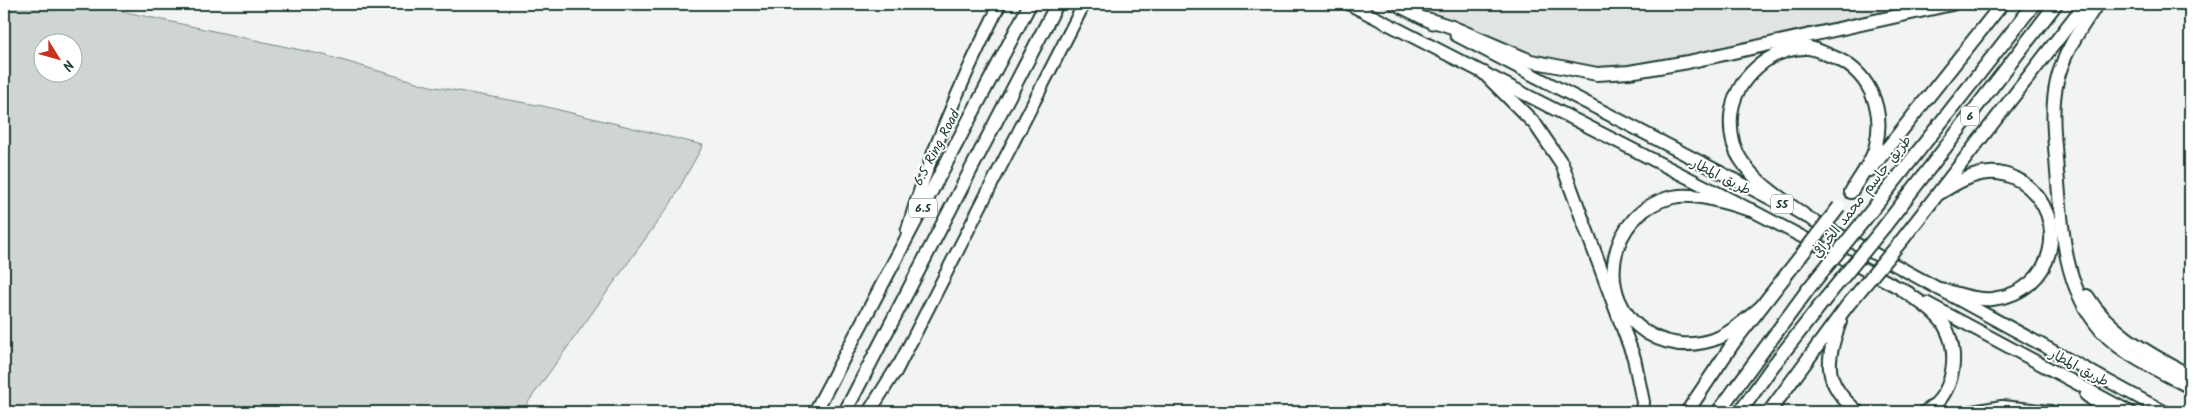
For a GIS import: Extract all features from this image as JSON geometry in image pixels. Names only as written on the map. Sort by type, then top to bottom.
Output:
[{"type":"highway","name":"6.5 Ring Road","points":[[815,412],[1030,4]]},
{"type":"highway","name":"6.5","points":[[845,412],[1057,4]]},
{"type":"highway","points":[[1427,20],[1452,27],[1530,61],[1597,74],[1629,72],[1688,62],[1952,4]]},
{"type":"highway","points":[[1687,412],[1734,342],[1761,307],[2002,4]]},
{"type":"highway","name":"طريق جاسم محمد الخرافي","points":[[1718,412],[1809,288],[2034,4]]},
{"type":"highway","name":"6","points":[[1740,412],[1772,367],[1884,228],[2056,4]]},
{"type":"highway","points":[[1769,412],[1846,308],[1940,193],[2085,4]]},
{"type":"highway","points":[[2098,4],[2078,31],[2064,58],[2053,107],[2064,247],[2080,300],[2095,323],[2119,346],[2190,388]]},
{"type":"highway","points":[[1804,215],[1754,176],[1741,160],[1732,143],[1732,104],[1739,90],[1748,75],[1778,54],[1794,49],[1811,48],[1846,61],[1861,76],[1872,93],[1878,109],[1876,147],[1851,192]]},
{"type":"highway","points":[[1484,73],[1535,124],[1562,164],[1634,358],[1643,402],[1642,412]]},
{"type":"highway","points":[[1940,193],[1969,177],[1990,172],[2004,174],[2017,179],[2032,189],[2042,201],[2049,216],[2051,232],[2048,260],[2040,272],[2016,292],[1990,300],[1940,289]]},
{"type":"highway","points":[[1752,210],[1694,197],[1675,197],[1658,202],[1634,220],[1624,233],[1613,265],[1613,282],[1621,306],[1637,326],[1672,345],[1691,345],[1719,338],[1761,307]]},
{"type":"highway","points":[[2064,247],[2094,307],[2108,322],[2134,344],[2190,376]]},
{"type":"highway","points":[[1901,289],[1943,323],[1954,351],[1953,369],[1949,386],[1939,401],[1926,412]]},
{"type":"highway","points":[[1846,308],[1830,350],[1829,364],[1831,378],[1837,391],[1858,412]]},
{"type":"highway","points":[[869,412],[898,366]]},
{"type":"highway","points":[[1973,412],[2002,408],[2051,412]]},
{"type":"main road","points":[[903,245],[920,186],[945,121],[1000,4]]},
{"type":"main road","points":[[875,412],[1083,4]]},
{"type":"main road","name":"طريق المطار","points":[[1349,4],[1752,210],[2130,412]]},
{"type":"main road","name":"طريق المطار","points":[[1395,4],[1804,215],[2165,412]]},
{"type":"main road","points":[[2055,372],[2108,412]]},
{"type":"shaded area","points":[[4,4],[89,4],[324,55],[430,86],[543,106],[703,145],[671,203],[521,412],[4,412]]},
{"type":"shaded area","points":[[1395,4],[1952,4],[1629,72],[1561,69]]}]
